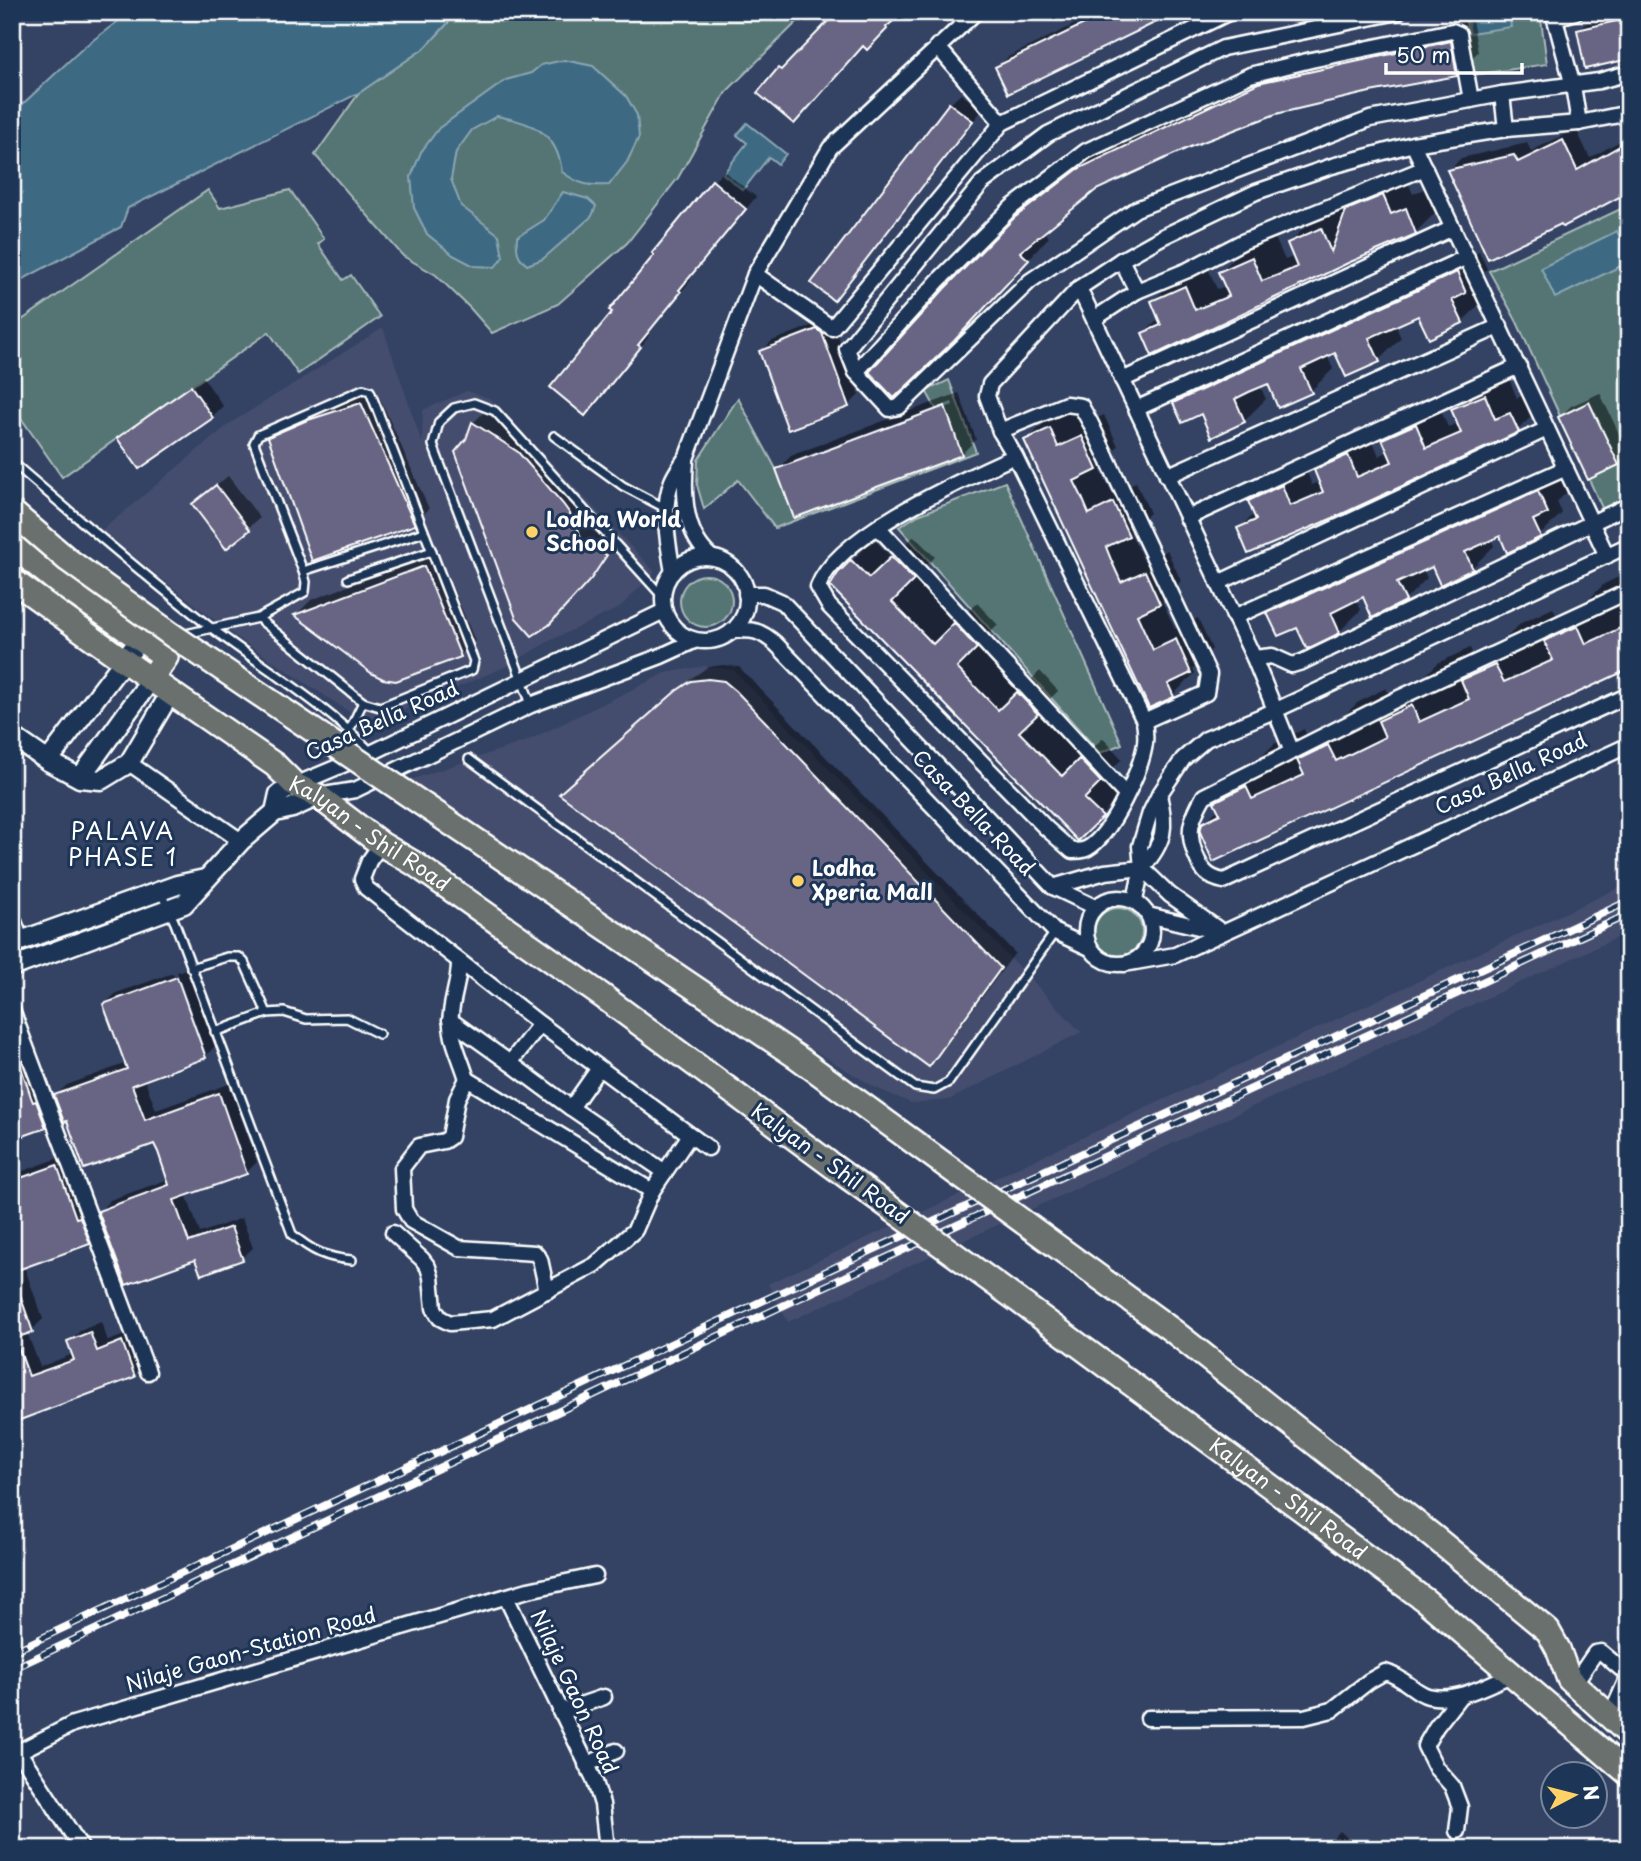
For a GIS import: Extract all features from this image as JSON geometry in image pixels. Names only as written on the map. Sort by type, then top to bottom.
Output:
[{"type":"main road","points":[[12,512],[68,560],[172,635],[797,1057],[1173,1332],[1434,1537],[1548,1631],[1571,1681],[1623,1727]]},
{"type":"main road","points":[[12,545],[58,582],[158,642],[152,678]]},
{"type":"main road","name":"Kalyan - Shil Road","points":[[12,580],[275,765],[295,785],[317,796],[381,844],[415,864],[601,995],[1426,1601],[1629,1774]]},
{"type":"street","points":[[673,572],[668,509],[672,481],[687,456],[755,274],[830,148],[976,12]]},
{"type":"street","points":[[755,274],[832,328],[1002,123],[1230,12]]},
{"type":"street","points":[[1398,12],[1223,48],[1048,134],[982,183],[847,349],[856,372],[890,409],[899,407],[1030,281],[1136,209],[1370,119],[1502,94],[1573,86],[1629,73]]},
{"type":"street","points":[[1576,12],[1554,15],[1573,86],[1579,123]]},
{"type":"street","points":[[856,372],[938,281],[1012,207],[1086,151],[1250,75],[1452,31],[1460,34],[1471,100]]},
{"type":"street","points":[[937,46],[1002,123]]},
{"type":"street","points":[[1502,94],[1506,129]]},
{"type":"street","points":[[1015,456],[914,504],[878,527],[823,573],[818,587],[829,606],[1045,828],[1072,851],[1084,851],[1091,847],[1110,824],[1138,775],[1146,741],[1144,721],[1015,456],[1000,431],[987,396],[990,384],[1079,288],[1162,237],[1256,192],[1332,166],[1413,144],[1506,129],[1579,123],[1629,113]]},
{"type":"street","points":[[1413,144],[1606,556]]},
{"type":"street","points":[[1094,319],[1138,291],[1188,270],[1242,242],[1424,168]]},
{"type":"street","points":[[1122,380],[1453,228]]},
{"type":"street","points":[[1136,409],[1467,257]]},
{"type":"street","points":[[1121,260],[1138,291]]},
{"type":"street","points":[[1079,288],[1254,658],[1292,752]]},
{"type":"street","points":[[1167,475],[1500,326]]},
{"type":"street","points":[[1187,518],[1518,366]]},
{"type":"street","points":[[1000,431],[1066,404],[1081,406],[1091,424],[1209,674],[1206,693],[1144,721]]},
{"type":"street","points":[[1218,583],[1547,429]]},
{"type":"street","points":[[687,456],[685,509],[694,533],[711,557]]},
{"type":"street","points":[[1234,617],[1566,468]]},
{"type":"street","points":[[1254,658],[1272,656],[1292,665],[1302,662],[1629,505]]},
{"type":"street","points":[[878,527],[1126,795]]},
{"type":"street","points":[[1135,900],[1142,868],[1157,851],[1165,819],[1159,795],[1183,759],[1206,739],[1274,711],[1629,545]]},
{"type":"street","points":[[694,641],[680,634],[671,624],[664,604],[665,584],[673,572],[683,563],[696,558],[711,557],[723,561],[734,569],[742,580],[746,607],[741,621],[732,631]]},
{"type":"street","points":[[1629,591],[1401,697],[1204,796],[1194,815],[1189,838],[1200,867],[1210,878],[1224,881],[1629,695]]},
{"type":"street","name":"Casa Bella Road","points":[[746,594],[764,594],[782,602],[1053,887],[1095,907]]},
{"type":"street","name":"Casa Bella Road","points":[[664,604],[523,681],[371,753],[295,785],[279,794],[275,812],[292,808],[317,796],[355,790],[531,705],[694,641],[707,642],[732,631],[749,629],[763,633],[790,656],[1055,932],[1090,948],[1105,961],[1125,964],[1175,955],[1629,745]]},
{"type":"street","points":[[48,761],[123,660],[158,642]]},
{"type":"street","points":[[80,778],[152,678]]},
{"type":"street","points":[[19,744],[80,778],[101,780],[130,763],[171,692]]},
{"type":"street","points":[[130,763],[242,841]]},
{"type":"street","points":[[12,967],[184,904],[242,841],[275,812]]},
{"type":"street","points":[[381,844],[369,861],[362,880],[366,888],[540,1024],[708,1148]]},
{"type":"street","points":[[1053,887],[1105,872],[1142,868]]},
{"type":"street","points":[[1142,868],[1170,895],[1222,932]]},
{"type":"street","points":[[18,942],[177,884],[205,879]]},
{"type":"street","points":[[1090,948],[1086,938],[1086,926],[1095,907],[1109,899],[1135,900],[1148,915],[1152,925],[1149,946],[1143,954],[1125,964]]},
{"type":"street","points":[[1148,915],[1222,932]]},
{"type":"street","points":[[459,962],[458,984],[450,1020],[467,1079],[652,1191]]},
{"type":"street","points":[[12,1010],[148,1372]]},
{"type":"street","points":[[450,1020],[665,1172]]},
{"type":"street","points":[[510,1063],[540,1024]]},
{"type":"street","points":[[571,1108],[599,1068]]},
{"type":"street","points":[[467,1079],[457,1099],[450,1137],[444,1141],[419,1146],[402,1167],[404,1209],[411,1221],[459,1248],[535,1252],[540,1259],[547,1291]]},
{"type":"street","points":[[393,1233],[428,1267],[434,1308],[440,1318],[450,1323],[493,1320],[595,1265],[635,1230],[652,1191],[690,1135]]},
{"type":"street","name":"Nilaje Gaon-Station Road","points":[[16,1754],[73,1724],[569,1579],[595,1576]]},
{"type":"street","name":"Nilaje Gaon Road","points":[[506,1597],[602,1804],[607,1849]]},
{"type":"street","points":[[1571,1681],[1595,1653],[1601,1652],[1627,1674],[1623,1727]]},
{"type":"street","points":[[1148,1718],[1304,1717],[1332,1710],[1385,1672],[1398,1675],[1427,1696],[1460,1696],[1513,1674]]},
{"type":"street","points":[[1457,1831],[1460,1807],[1451,1786],[1436,1768],[1425,1746],[1460,1696]]},
{"type":"street","points":[[560,1712],[604,1697]]},
{"type":"street","points":[[586,1765],[616,1751]]},
{"type":"street","points":[[16,1754],[82,1849]]},
{"type":"lane","points":[[158,642],[211,627],[258,618],[305,592],[303,570],[254,443],[258,435],[363,389],[370,391],[474,661],[472,670],[380,707],[363,702],[258,618]]},
{"type":"lane","points":[[531,705],[433,445],[439,422],[454,408],[474,403],[495,411],[664,604]]},
{"type":"lane","points":[[554,436],[623,486],[668,509]]},
{"type":"lane","points":[[12,462],[211,627],[330,714],[371,753]]},
{"type":"lane","points":[[303,570],[424,532]]},
{"type":"lane","points":[[348,579],[432,551]]},
{"type":"lane","points":[[349,731],[363,702]]},
{"type":"lane","points":[[469,759],[915,1087],[934,1090],[949,1082],[1055,932]]},
{"type":"lane","points":[[160,891],[292,1234],[317,1254],[335,1259],[352,1259]]},
{"type":"lane","points":[[12,906],[18,942]]},
{"type":"lane","points":[[191,968],[227,957],[239,957],[244,962],[267,1013]]},
{"type":"lane","points":[[215,1032],[267,1013],[284,1013],[306,1019],[347,1018],[379,1034]]},
{"type":"shaded area","points":[[130,12],[458,12],[426,47],[359,93],[128,208],[121,227],[12,285],[12,114],[84,47]]},
{"type":"shaded area","points":[[1509,12],[1511,27],[1470,33],[1467,15]]},
{"type":"shaded area","points":[[564,60],[593,66],[626,96],[637,115],[639,137],[627,162],[609,185],[595,185],[584,184],[562,172],[555,147],[532,126],[497,116],[472,130],[456,152],[451,179],[461,206],[499,235],[503,257],[495,267],[474,266],[453,255],[427,234],[414,208],[411,177],[421,152],[439,128],[506,80],[531,73],[541,65]]},
{"type":"shaded area","points":[[747,123],[786,154],[778,164],[769,157],[743,190],[723,174],[747,143],[737,135]]},
{"type":"shaded area","points":[[563,192],[588,199],[596,206],[592,216],[543,259],[527,265],[518,252],[517,237],[544,220]]},
{"type":"shaded area","points":[[1617,231],[1629,256],[1629,262],[1555,298],[1541,268]]},
{"type":"shaded area","points":[[383,328],[422,443],[423,410],[467,391],[491,399],[655,572],[619,608],[551,640],[507,666],[369,725],[235,636],[101,531],[229,424]]},
{"type":"shaded area","points":[[705,666],[734,670],[1081,1032],[949,1100],[911,1103],[876,1088],[383,789],[527,741],[666,673]]},
{"type":"shaded area","points":[[1629,883],[1629,932],[788,1322],[768,1284]]},
{"type":"green space","points":[[458,12],[807,12],[726,92],[678,178],[627,243],[558,304],[492,333],[436,275],[403,256],[315,155],[359,93],[426,47]]},
{"type":"green space","points":[[1465,12],[1540,12],[1547,64],[1472,75]]},
{"type":"green space","points":[[208,190],[220,208],[290,190],[324,239],[318,244],[343,280],[351,275],[380,317],[298,374],[269,332],[62,477],[12,405],[12,327]]},
{"type":"green space","points":[[1629,205],[1629,500],[1603,510],[1517,322],[1489,271]]},
{"type":"green space","points":[[949,380],[976,452],[775,528],[738,480],[704,509],[697,485],[698,460],[738,398],[776,469],[794,518],[962,455],[926,391]]},
{"type":"green space","points":[[1005,482],[1122,744],[1100,753],[899,527],[918,515]]},
{"type":"green space","points":[[706,575],[725,582],[732,601],[725,620],[706,627],[687,620],[680,601],[687,582]]},
{"type":"green space","points":[[1118,908],[1135,915],[1142,932],[1135,949],[1118,956],[1101,949],[1094,932],[1101,915]]},
{"type":"building","points":[[837,12],[904,12],[886,27],[867,50],[863,46],[794,124],[757,93],[778,68],[781,70]]},
{"type":"building","points":[[1109,12],[1177,12],[1008,94],[995,67]]},
{"type":"building","points":[[1629,18],[1629,59],[1585,69],[1577,30]]},
{"type":"building","points":[[1451,41],[1457,76],[1370,92],[1276,114],[1190,147],[1096,190],[1020,252],[1029,260],[954,341],[894,398],[869,372],[945,288],[1014,218],[1078,169],[1258,83]]},
{"type":"building","points":[[949,103],[973,121],[834,301],[811,283]]},
{"type":"building","points":[[1563,140],[1577,170],[1629,141],[1629,192],[1563,227],[1561,224],[1488,259],[1447,170],[1514,155],[1518,162]]},
{"type":"building","points":[[712,180],[746,209],[679,290],[681,292],[638,345],[641,347],[585,416],[550,387],[612,312],[609,310],[654,255],[652,253]]},
{"type":"building","points":[[1383,195],[1391,214],[1406,208],[1416,234],[1348,263],[1152,356],[1142,333],[1161,325],[1151,301],[1185,286],[1195,310],[1229,296],[1218,272],[1252,257],[1262,281],[1297,267],[1287,243],[1321,228],[1331,252],[1346,210]]},
{"type":"building","points":[[1457,272],[1466,293],[1452,300],[1463,323],[1429,339],[1418,316],[1369,338],[1380,362],[1346,377],[1335,353],[1301,369],[1312,393],[1278,408],[1268,384],[1249,392],[1235,399],[1245,422],[1211,438],[1201,414],[1182,423],[1173,403]]},
{"type":"building","points":[[817,329],[822,333],[849,407],[788,430],[759,351]]},
{"type":"building","points":[[191,386],[213,418],[139,469],[117,438]]},
{"type":"building","points":[[1485,395],[1495,419],[1510,413],[1519,432],[1248,554],[1237,528],[1256,520],[1248,501],[1282,485],[1290,506],[1323,492],[1314,470],[1348,455],[1357,477],[1392,462],[1382,439],[1416,424],[1426,448],[1461,433],[1451,409]]},
{"type":"building","points":[[1589,402],[1619,465],[1588,480],[1558,417]]},
{"type":"building","points":[[361,403],[415,525],[312,561],[268,437],[305,421]]},
{"type":"building","points":[[945,406],[962,455],[794,518],[776,469]]},
{"type":"building","name":"Lodha World School","points":[[472,422],[518,452],[576,522],[582,542],[607,555],[591,579],[549,625],[532,636],[516,618],[455,452],[466,439]]},
{"type":"building","points":[[1050,428],[1058,447],[1082,436],[1097,470],[1074,481],[1089,514],[1113,502],[1129,536],[1106,547],[1121,582],[1145,571],[1160,604],[1137,615],[1153,650],[1176,639],[1191,673],[1168,684],[1174,697],[1149,708],[1024,440]]},
{"type":"building","points":[[216,485],[250,530],[226,549],[192,504]]},
{"type":"building","points":[[1538,491],[1548,513],[1533,520],[1541,537],[1507,553],[1500,536],[1465,552],[1473,569],[1440,585],[1432,567],[1397,583],[1406,601],[1372,618],[1363,597],[1331,613],[1340,633],[1307,649],[1297,628],[1278,636],[1267,613]]},
{"type":"building","points":[[891,557],[914,580],[892,602],[933,644],[954,623],[977,648],[957,668],[998,710],[1017,692],[1038,714],[1019,732],[1062,776],[1079,759],[1101,782],[1084,799],[1103,817],[1078,841],[830,586],[851,560],[869,578]]},
{"type":"building","points":[[424,566],[461,657],[396,681],[383,679],[371,673],[294,615]]},
{"type":"building","points":[[1629,624],[1629,669],[1213,862],[1200,832],[1202,823],[1220,814],[1214,802],[1246,786],[1252,799],[1304,775],[1297,760],[1328,745],[1336,761],[1385,737],[1378,721],[1412,705],[1419,722],[1469,699],[1461,680],[1495,665],[1504,682],[1553,660],[1544,641],[1578,626],[1586,644]]},
{"type":"building","name":"Lodha Xperia Mall","points":[[691,681],[724,681],[736,691],[1001,968],[929,1067],[559,794],[676,691]]},
{"type":"building","points":[[177,977],[206,1058],[132,1085],[145,1120],[219,1093],[247,1174],[174,1200],[189,1242],[231,1227],[243,1260],[201,1275],[195,1260],[126,1285],[98,1211],[169,1185],[158,1152],[154,1144],[84,1169],[67,1121],[64,1122],[54,1095],[127,1069],[103,1004]]},
{"type":"building","points":[[15,1049],[31,1097],[33,1102],[36,1101],[46,1128],[12,1140],[12,1050]]},
{"type":"building","points":[[57,1165],[76,1218],[80,1217],[90,1244],[12,1272],[12,1181]]},
{"type":"building","points":[[14,1278],[33,1332],[15,1338],[29,1376],[74,1360],[67,1341],[90,1332],[97,1351],[122,1341],[135,1377],[12,1423]]},
{"type":"railway","points":[[12,1652],[775,1295],[1629,901]]},
{"type":"railway","points":[[12,1669],[778,1308],[1629,914]]},
{"type":"place","name":"Lodha World School","points":[[532,532]]},
{"type":"place","name":"Lodha Xperia Mall","points":[[798,881]]},
{"type":"district","name":"PALAVA PHASE 1","points":[[123,845]]}]
